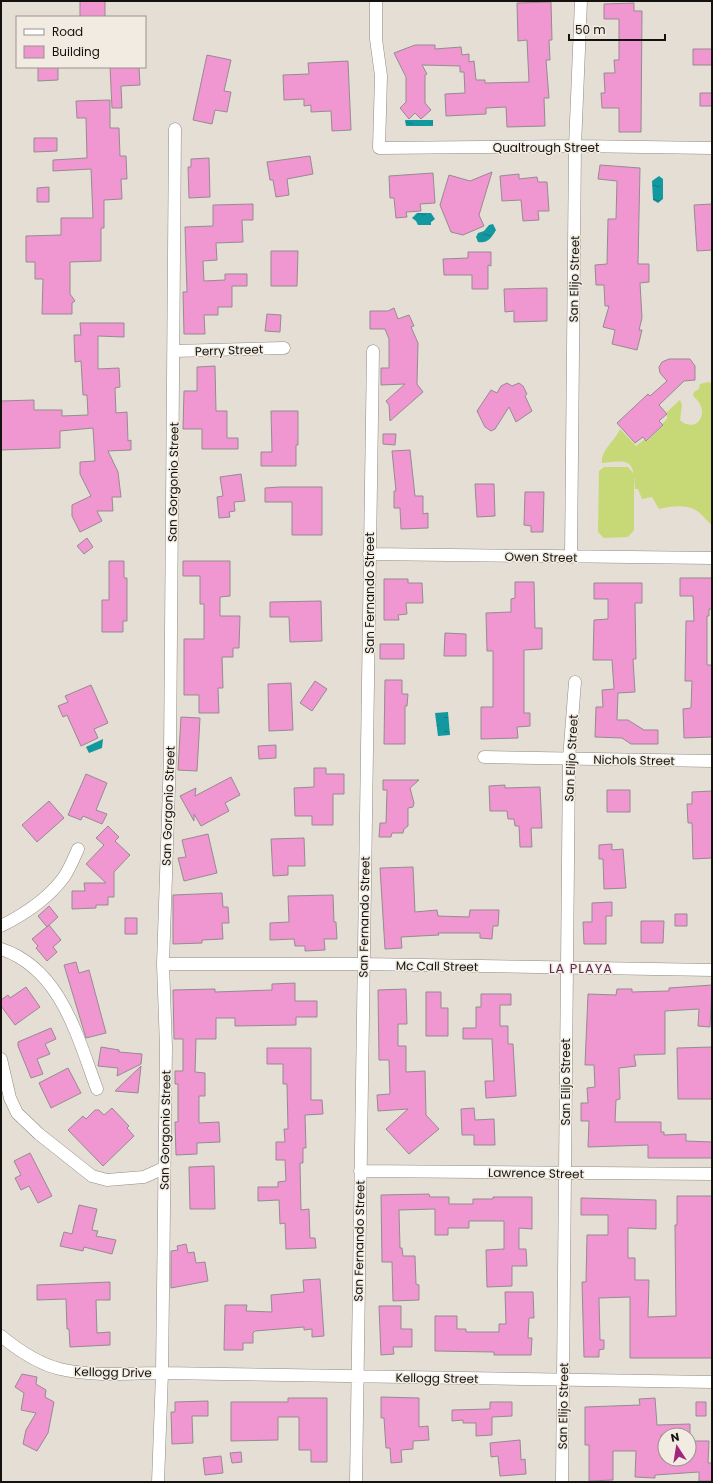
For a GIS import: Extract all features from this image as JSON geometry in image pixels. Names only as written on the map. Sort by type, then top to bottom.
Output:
[{"type":"street","name":"Qualtrough Street","points":[[376,1],[376,39],[381,76],[379,148],[575,146],[712,148]]},
{"type":"street","name":"San Elijo Street","points":[[571,557],[575,146],[581,1]]},
{"type":"street","name":"San Gorgonio Street","points":[[158,1482],[162,1373],[166,1047],[162,964],[170,757],[175,351],[175,129]]},
{"type":"street","name":"Perry Street","points":[[175,351],[284,348]]},
{"type":"street","name":"San Fernando Street","points":[[356,1482],[366,736],[370,631],[369,554],[373,351]]},
{"type":"street","name":"Owen Street","points":[[369,554],[712,558]]},
{"type":"street","name":"San Elijo Street","points":[[562,1482],[569,759],[575,682]]},
{"type":"street","name":"Nichols Street","points":[[484,757],[712,761]]},
{"type":"street","points":[[1,926],[24,914],[43,899],[65,876],[78,849]]},
{"type":"street","points":[[1,950],[11,953],[36,969],[54,989],[69,1014],[97,1088]]},
{"type":"street","name":"Mc Call Street","points":[[162,964],[363,964],[566,969],[712,970]]},
{"type":"street","points":[[1,1059],[10,1098],[17,1113],[39,1134],[92,1176],[107,1180],[144,1177],[164,1168]]},
{"type":"street","name":"Lawrence Street","points":[[360,1171],[565,1174],[712,1174]]},
{"type":"street","name":"Kellogg Drive","points":[[1,1336],[21,1352],[59,1369],[88,1374],[162,1373]]},
{"type":"street","name":"Kellogg Street","points":[[162,1373],[712,1382]]},
{"type":"green space","points":[[708,382],[712,383],[712,525],[701,514],[692,508],[675,506],[659,509],[652,497],[642,499],[638,489],[635,489],[634,473],[629,464],[619,461],[602,463],[605,450],[620,429],[636,446],[645,439],[647,441],[663,426],[662,424],[667,419],[667,412],[680,400],[682,405],[680,420],[686,424],[692,425],[700,420],[702,409],[699,402],[693,396],[694,392],[699,389],[700,384]]},
{"type":"green space","points":[[604,467],[628,467],[634,474],[634,530],[628,537],[604,538],[598,532],[599,471]]},
{"type":"water","points":[[405,120],[433,120],[433,126],[406,126]]},
{"type":"water","points":[[659,176],[663,179],[663,199],[658,203],[653,200],[652,181]]},
{"type":"water","points":[[417,213],[431,213],[435,219],[431,222],[431,225],[418,225],[412,218]]},
{"type":"water","points":[[493,224],[496,230],[491,237],[487,241],[478,242],[476,237],[478,233],[484,231],[489,225]]},
{"type":"water","points":[[448,712],[450,735],[438,736],[435,713]]},
{"type":"water","points":[[103,739],[102,748],[89,753],[86,747]]},
{"type":"building","points":[[80,1],[105,1],[105,16],[80,16]]},
{"type":"building","points":[[551,2],[552,40],[549,40],[550,60],[546,60],[549,98],[544,98],[545,126],[507,127],[506,107],[486,108],[486,114],[446,116],[445,94],[465,93],[464,72],[460,72],[460,66],[422,65],[427,74],[425,75],[425,103],[431,110],[421,119],[415,113],[409,119],[400,108],[406,102],[406,77],[394,53],[415,45],[435,45],[435,49],[461,47],[462,55],[469,54],[469,62],[474,61],[476,80],[485,80],[485,83],[529,82],[527,40],[518,41],[517,3]]},
{"type":"building","points":[[634,3],[634,11],[642,11],[641,132],[619,132],[619,108],[602,108],[601,93],[605,93],[604,73],[615,73],[614,60],[619,60],[619,19],[604,19],[604,4]]},
{"type":"building","points":[[693,49],[712,49],[712,65],[693,65]]},
{"type":"building","points":[[207,55],[231,60],[224,91],[231,92],[227,112],[215,110],[212,124],[193,120]]},
{"type":"building","points":[[348,61],[351,130],[332,131],[331,111],[311,112],[311,105],[304,106],[304,99],[284,100],[283,75],[309,74],[308,63]]},
{"type":"building","points":[[38,68],[58,68],[58,80],[38,81]]},
{"type":"building","points":[[110,68],[139,68],[140,85],[121,86],[122,108],[112,108]]},
{"type":"building","points":[[700,93],[712,93],[712,106],[700,106]]},
{"type":"building","points":[[110,100],[110,128],[119,128],[120,156],[126,156],[127,179],[121,179],[122,199],[104,200],[104,228],[101,228],[101,261],[70,262],[70,294],[75,301],[72,303],[72,314],[42,314],[43,279],[35,279],[35,262],[26,262],[26,236],[61,235],[61,218],[93,218],[91,169],[53,171],[53,160],[87,158],[86,118],[77,118],[76,101]]},
{"type":"building","points":[[34,138],[57,138],[57,151],[34,152]]},
{"type":"building","points":[[310,156],[313,174],[287,179],[289,195],[276,197],[273,180],[270,180],[267,162]]},
{"type":"building","points":[[209,158],[210,197],[189,198],[188,167],[191,167],[191,159]]},
{"type":"building","points":[[600,165],[640,168],[638,264],[649,264],[649,282],[640,283],[642,318],[639,330],[642,330],[637,350],[612,344],[615,330],[603,327],[609,306],[605,306],[604,285],[596,285],[595,265],[607,264],[608,219],[616,219],[617,181],[598,179]]},
{"type":"building","points":[[492,172],[479,215],[484,226],[463,235],[451,232],[440,205],[449,175],[470,181]]},
{"type":"building","points":[[433,173],[435,203],[420,204],[421,211],[406,212],[407,217],[396,218],[394,198],[390,198],[389,176]]},
{"type":"building","points":[[519,174],[519,179],[537,177],[538,182],[547,182],[549,211],[538,211],[539,220],[523,221],[521,200],[502,201],[500,176]]},
{"type":"building","points":[[49,187],[49,202],[37,202],[37,188]]},
{"type":"building","points":[[253,204],[253,220],[242,220],[243,242],[216,243],[217,260],[203,261],[204,281],[225,280],[225,274],[247,274],[247,286],[232,286],[232,307],[218,307],[218,315],[204,315],[205,334],[184,334],[183,292],[187,292],[185,227],[213,226],[213,205]]},
{"type":"building","points":[[712,204],[712,250],[697,251],[694,205]]},
{"type":"building","points":[[271,251],[298,251],[297,286],[271,286]]},
{"type":"building","points":[[468,252],[491,252],[491,266],[488,265],[488,289],[472,289],[472,275],[444,275],[443,259],[468,258]]},
{"type":"building","points":[[547,288],[547,321],[514,322],[514,311],[505,312],[504,289]]},
{"type":"building","points":[[394,308],[398,319],[409,315],[414,326],[411,327],[418,343],[417,384],[423,392],[390,421],[389,405],[386,401],[405,384],[381,385],[381,368],[389,368],[389,339],[385,329],[370,329],[370,311],[388,311]]},
{"type":"building","points":[[267,314],[281,315],[280,332],[265,331]]},
{"type":"building","points":[[80,323],[124,323],[124,337],[98,336],[98,369],[119,368],[120,387],[115,388],[116,413],[127,412],[128,441],[131,440],[131,450],[108,451],[118,472],[121,497],[112,497],[113,511],[97,511],[102,521],[80,532],[72,516],[72,505],[91,496],[80,474],[80,462],[95,461],[93,428],[60,431],[60,448],[1,450],[1,401],[34,400],[34,410],[62,410],[62,416],[88,415],[87,395],[83,395],[81,361],[75,362],[74,335],[81,335]]},
{"type":"building","points":[[669,359],[690,359],[695,366],[695,380],[684,381],[659,405],[667,414],[659,421],[663,425],[646,441],[643,437],[635,443],[617,423],[648,394],[650,396],[667,381],[660,373],[659,367],[662,362]]},
{"type":"building","points":[[215,366],[216,411],[227,411],[227,438],[238,438],[238,449],[202,449],[202,429],[183,429],[184,391],[197,391],[197,367]]},
{"type":"building","points":[[507,383],[512,386],[519,383],[523,386],[527,394],[525,396],[532,411],[516,422],[509,407],[495,429],[491,431],[485,427],[477,411],[491,390],[497,393],[501,386]]},
{"type":"building","points":[[271,411],[298,411],[298,445],[296,445],[296,466],[261,466],[261,452],[272,452]]},
{"type":"building","points":[[383,434],[396,434],[395,445],[383,444]]},
{"type":"building","points":[[410,450],[415,496],[423,496],[423,514],[428,513],[428,528],[401,529],[400,508],[394,508],[394,491],[396,491],[392,451]]},
{"type":"building","points":[[241,474],[245,501],[234,502],[235,511],[229,512],[230,517],[219,518],[217,497],[223,496],[220,477]]},
{"type":"building","points":[[475,484],[494,484],[495,516],[477,517]]},
{"type":"building","points":[[322,487],[322,535],[292,535],[292,502],[265,502],[265,488]]},
{"type":"building","points":[[525,492],[544,492],[543,532],[531,532],[531,526],[524,525]]},
{"type":"building","points":[[87,538],[93,547],[84,554],[77,546]]},
{"type":"building","points":[[109,561],[124,561],[124,578],[127,578],[127,621],[123,621],[123,632],[102,632],[102,600],[109,600]]},
{"type":"building","points":[[183,561],[230,561],[230,596],[220,597],[220,616],[240,616],[239,648],[233,648],[233,657],[222,657],[223,688],[218,688],[219,713],[199,713],[199,695],[184,695],[184,639],[204,639],[204,604],[200,604],[200,576],[183,576]]},
{"type":"building","points":[[680,578],[712,578],[712,609],[709,609],[709,616],[707,616],[707,665],[712,665],[712,737],[684,738],[683,709],[691,708],[692,681],[685,681],[686,621],[694,621],[693,596],[680,596]]},
{"type":"building","points":[[384,579],[408,579],[408,583],[422,583],[423,603],[406,603],[407,614],[398,615],[399,620],[384,620]]},
{"type":"building","points":[[515,582],[534,582],[535,628],[542,628],[542,649],[524,650],[524,713],[530,713],[530,726],[517,727],[518,738],[481,739],[481,707],[493,707],[493,651],[487,651],[486,613],[511,612],[511,599],[515,598]]},
{"type":"building","points":[[594,583],[642,583],[642,603],[635,603],[636,659],[633,659],[635,692],[618,693],[617,720],[628,720],[644,730],[658,730],[658,744],[631,744],[622,738],[595,737],[596,707],[603,707],[602,690],[614,689],[612,660],[593,660],[594,620],[608,619],[608,599],[594,599]]},
{"type":"building","points":[[321,601],[322,641],[290,642],[289,617],[270,617],[270,602]]},
{"type":"building","points":[[445,633],[466,634],[466,656],[444,656]]},
{"type":"building","points":[[380,644],[404,644],[404,659],[380,659]]},
{"type":"building","points":[[385,680],[402,680],[402,694],[408,694],[407,706],[405,706],[405,744],[384,744]]},
{"type":"building","points":[[315,681],[327,689],[312,711],[300,703]]},
{"type":"building","points":[[291,683],[293,730],[269,731],[268,684]]},
{"type":"building","points":[[91,685],[108,723],[94,729],[98,738],[81,746],[67,715],[63,717],[58,706],[68,702],[65,696]]},
{"type":"building","points":[[181,717],[200,718],[197,771],[178,770]]},
{"type":"building","points":[[276,745],[276,758],[259,759],[258,746]]},
{"type":"building","points":[[314,768],[326,768],[326,774],[344,774],[344,794],[333,794],[333,825],[312,825],[312,816],[295,816],[294,788],[314,787]]},
{"type":"building","points":[[86,774],[107,783],[96,810],[107,814],[102,824],[83,816],[81,820],[68,815]]},
{"type":"building","points":[[231,777],[240,795],[225,803],[229,811],[201,826],[194,814],[194,821],[180,796],[196,788],[195,796]]},
{"type":"building","points":[[383,780],[419,780],[410,788],[414,803],[413,807],[408,808],[408,826],[404,829],[403,833],[392,833],[391,837],[379,837],[380,823],[386,823],[387,790],[383,790]]},
{"type":"building","points":[[505,785],[505,788],[540,787],[542,828],[531,828],[532,847],[520,847],[519,826],[515,826],[514,819],[508,819],[507,811],[490,811],[489,786]]},
{"type":"building","points":[[607,790],[630,790],[630,812],[607,812]]},
{"type":"building","points":[[712,791],[712,858],[693,859],[692,823],[688,823],[687,804],[692,804],[692,792]]},
{"type":"building","points":[[49,801],[64,818],[37,842],[22,825]]},
{"type":"building","points":[[108,826],[119,837],[115,841],[130,855],[114,872],[114,897],[108,897],[108,905],[96,905],[96,908],[72,909],[72,891],[85,891],[84,883],[106,883],[86,864],[104,845],[96,838]]},
{"type":"building","points":[[208,834],[217,873],[184,881],[178,858],[186,857],[182,840]]},
{"type":"building","points":[[304,838],[305,866],[288,866],[288,875],[273,876],[271,839]]},
{"type":"building","points":[[612,844],[612,850],[623,849],[626,888],[604,889],[603,859],[599,859],[599,845]]},
{"type":"building","points":[[413,867],[415,912],[437,910],[438,916],[469,917],[470,910],[499,910],[498,926],[493,926],[492,939],[480,938],[480,933],[438,933],[439,935],[401,937],[402,948],[385,949],[380,868]]},
{"type":"building","points":[[222,893],[223,907],[228,907],[229,923],[222,923],[223,939],[202,940],[202,943],[173,944],[173,895]]},
{"type":"building","points":[[333,895],[334,922],[336,922],[337,939],[324,939],[325,950],[305,951],[305,946],[295,946],[294,939],[270,940],[270,923],[289,922],[288,896]]},
{"type":"building","points":[[612,902],[612,916],[606,916],[606,944],[584,944],[583,922],[592,922],[592,903]]},
{"type":"building","points":[[49,906],[58,917],[47,927],[38,916]]},
{"type":"building","points":[[675,914],[687,914],[687,926],[675,926]]},
{"type":"building","points":[[125,918],[137,918],[137,934],[125,934]]},
{"type":"building","points":[[641,921],[664,921],[663,943],[641,943]]},
{"type":"building","points":[[49,925],[61,940],[53,947],[57,952],[47,961],[36,948],[38,946],[32,939]]},
{"type":"building","points":[[76,962],[79,973],[89,970],[106,1033],[86,1038],[64,965]]},
{"type":"building","points":[[295,983],[295,1001],[317,1001],[317,1017],[296,1017],[296,1025],[235,1026],[235,1018],[216,1018],[216,1039],[196,1039],[195,1072],[205,1073],[205,1096],[199,1096],[199,1123],[219,1122],[220,1142],[197,1143],[197,1154],[176,1155],[175,1122],[178,1122],[178,1084],[175,1084],[175,1071],[183,1071],[183,1039],[174,1039],[173,990],[215,989],[215,992],[272,990],[272,984]]},
{"type":"building","points":[[712,985],[710,1027],[698,1026],[699,1009],[665,1011],[665,1054],[634,1055],[636,1066],[619,1068],[620,1099],[616,1100],[615,1122],[661,1122],[661,1132],[664,1132],[664,1135],[686,1134],[686,1141],[712,1142],[712,1158],[648,1158],[648,1145],[588,1147],[589,1121],[581,1121],[581,1103],[588,1103],[587,1088],[595,1087],[594,1065],[585,1065],[588,994],[616,995],[617,989],[632,989],[632,992],[669,991],[669,988]]},
{"type":"building","points":[[26,987],[40,1007],[15,1025],[1,1006],[1,1000],[8,995],[10,998]]},
{"type":"building","points":[[406,989],[407,1024],[398,1024],[398,1046],[406,1046],[406,1072],[425,1071],[426,1115],[439,1129],[409,1154],[386,1129],[408,1109],[378,1111],[377,1095],[390,1094],[389,1060],[379,1060],[378,990]]},
{"type":"building","points":[[426,992],[441,992],[441,1008],[448,1008],[448,1036],[426,1036]]},
{"type":"building","points":[[481,994],[511,994],[511,1005],[500,1005],[500,1026],[508,1026],[508,1044],[513,1044],[516,1096],[486,1098],[485,1081],[494,1081],[492,1039],[463,1039],[463,1028],[476,1028],[476,1007],[481,1007]]},
{"type":"building","points":[[51,1028],[56,1039],[45,1044],[50,1054],[37,1059],[43,1074],[31,1078],[18,1046],[18,1042]]},
{"type":"building","points":[[101,1047],[119,1050],[119,1052],[142,1054],[141,1064],[117,1076],[118,1068],[98,1066]]},
{"type":"building","points":[[712,1047],[712,1099],[678,1099],[677,1048]]},
{"type":"building","points":[[267,1048],[311,1048],[311,1100],[322,1100],[323,1114],[305,1115],[306,1148],[303,1148],[303,1163],[300,1163],[301,1210],[309,1209],[310,1238],[315,1238],[316,1248],[286,1249],[285,1223],[280,1224],[279,1200],[258,1201],[258,1187],[278,1187],[278,1182],[286,1181],[285,1160],[276,1160],[276,1142],[285,1142],[284,1129],[288,1129],[287,1084],[283,1084],[283,1064],[267,1064]]},
{"type":"building","points":[[141,1066],[138,1093],[115,1091]]},
{"type":"building","points":[[68,1068],[81,1093],[51,1108],[39,1083]]},
{"type":"building","points":[[112,1108],[129,1126],[127,1128],[134,1136],[103,1166],[68,1130],[83,1116],[86,1119],[95,1110],[99,1110],[104,1115]]},
{"type":"building","points":[[474,1108],[475,1120],[494,1119],[495,1145],[474,1145],[474,1135],[462,1135],[461,1109]]},
{"type":"building","points":[[30,1153],[52,1196],[38,1203],[29,1186],[21,1190],[15,1178],[21,1175],[14,1161]]},
{"type":"building","points":[[214,1166],[215,1209],[190,1209],[189,1167]]},
{"type":"building","points":[[429,1194],[430,1197],[449,1197],[449,1204],[473,1204],[473,1199],[493,1199],[493,1197],[532,1197],[532,1229],[519,1228],[519,1249],[526,1249],[527,1266],[512,1266],[512,1286],[487,1287],[486,1250],[504,1249],[504,1221],[469,1221],[469,1228],[448,1228],[448,1235],[435,1235],[435,1209],[399,1210],[400,1248],[402,1248],[403,1256],[415,1256],[416,1284],[419,1285],[419,1300],[393,1301],[392,1262],[382,1262],[381,1195]]},
{"type":"building","points":[[677,1196],[712,1196],[712,1358],[630,1358],[630,1297],[599,1298],[600,1340],[604,1340],[604,1349],[599,1350],[599,1357],[584,1357],[582,1282],[586,1282],[587,1235],[608,1235],[608,1215],[581,1215],[581,1198],[656,1200],[656,1229],[628,1228],[628,1258],[635,1258],[635,1280],[649,1280],[648,1317],[676,1316],[675,1225],[677,1225]]},
{"type":"building","points":[[79,1205],[97,1209],[92,1230],[98,1231],[96,1236],[116,1240],[112,1254],[84,1247],[83,1251],[60,1246],[64,1232],[72,1234]]},
{"type":"building","points":[[186,1244],[188,1253],[194,1252],[196,1263],[205,1262],[208,1281],[171,1288],[171,1251],[178,1250],[177,1246]]},
{"type":"building","points":[[320,1279],[324,1336],[312,1337],[312,1329],[304,1330],[304,1327],[255,1331],[253,1333],[253,1343],[243,1343],[243,1350],[224,1350],[225,1305],[247,1305],[246,1311],[272,1312],[271,1295],[304,1292],[303,1280]]},
{"type":"building","points":[[110,1282],[110,1300],[96,1300],[97,1333],[110,1332],[110,1345],[70,1347],[69,1329],[67,1329],[66,1299],[37,1300],[37,1285]]},
{"type":"building","points":[[505,1292],[533,1292],[534,1318],[529,1318],[528,1338],[532,1338],[531,1355],[494,1355],[494,1352],[435,1351],[435,1316],[457,1316],[457,1329],[466,1329],[466,1332],[499,1332],[499,1324],[506,1324]]},
{"type":"building","points":[[379,1306],[401,1306],[401,1329],[412,1329],[412,1347],[393,1347],[394,1354],[381,1355]]},
{"type":"building","points":[[22,1374],[37,1377],[36,1384],[46,1390],[45,1397],[54,1402],[48,1433],[37,1451],[23,1444],[26,1430],[36,1413],[21,1410],[24,1393],[15,1387]]},
{"type":"building","points":[[381,1397],[419,1398],[419,1427],[428,1426],[429,1440],[413,1441],[413,1449],[401,1450],[402,1462],[391,1463],[390,1448],[386,1448],[384,1418],[381,1418]]},
{"type":"building","points":[[288,1398],[327,1398],[327,1462],[311,1462],[311,1450],[299,1450],[299,1417],[278,1417],[278,1440],[231,1441],[231,1402],[288,1402]]},
{"type":"building","points":[[655,1398],[657,1425],[690,1424],[690,1427],[657,1427],[657,1467],[697,1467],[697,1441],[709,1441],[708,1463],[712,1463],[712,1481],[699,1481],[699,1472],[655,1475],[655,1478],[635,1477],[636,1451],[613,1451],[613,1480],[589,1481],[589,1445],[585,1445],[585,1407],[640,1405],[639,1399]]},
{"type":"building","points":[[208,1401],[208,1416],[192,1416],[193,1443],[172,1444],[171,1412],[175,1412],[175,1402]]},
{"type":"building","points":[[490,1402],[512,1402],[512,1416],[492,1417],[492,1435],[476,1436],[476,1423],[463,1423],[463,1420],[452,1421],[452,1410],[490,1409]]},
{"type":"building","points":[[696,1402],[706,1402],[706,1416],[696,1416]]},
{"type":"building","points":[[520,1440],[521,1460],[525,1459],[526,1474],[500,1476],[498,1456],[491,1457],[490,1443]]},
{"type":"building","points":[[241,1452],[242,1462],[232,1463],[230,1453]]},
{"type":"building","points":[[221,1456],[223,1473],[205,1475],[203,1458]]},
{"type":"district","name":"LA PLAYA","points":[[581,968]]}]
